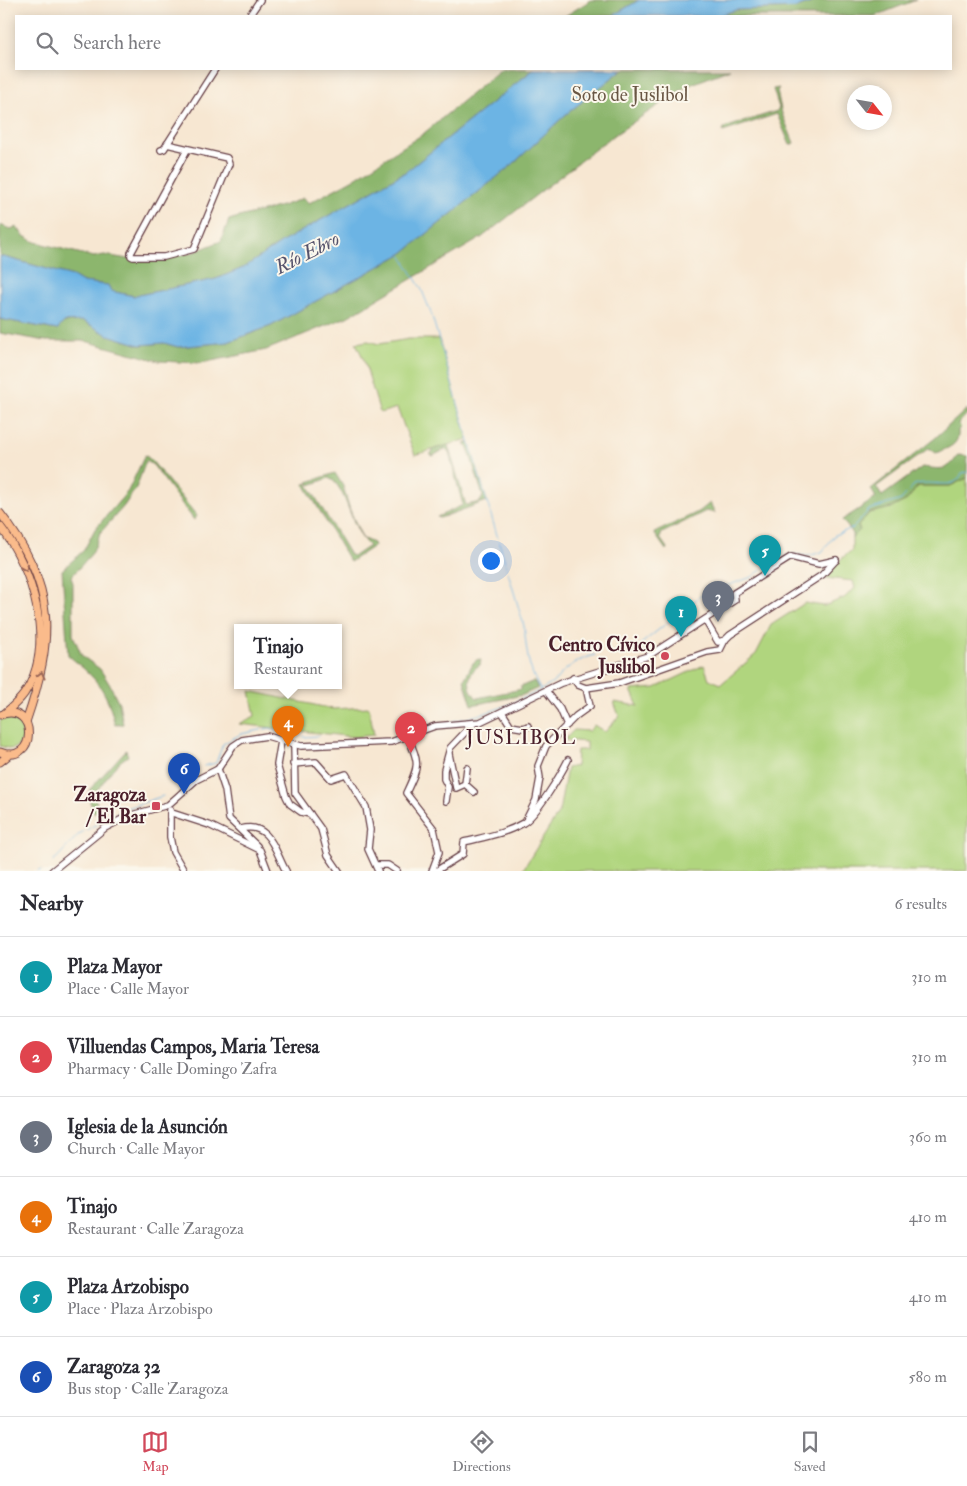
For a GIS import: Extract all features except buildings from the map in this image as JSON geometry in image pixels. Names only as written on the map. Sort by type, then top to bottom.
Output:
[{"type":"main road","points":[[0,513],[14,531],[31,560],[41,588],[46,618],[44,661],[26,722],[29,735],[26,744],[19,751],[10,754],[0,762]]},
{"type":"main road","points":[[0,526],[16,548],[34,590],[39,634],[31,680],[24,694],[2,714]]},
{"type":"main road","points":[[2,714],[16,714],[26,722]]},
{"type":"main road","points":[[0,752],[10,754]]},
{"type":"street","points":[[250,15],[260,0]]},
{"type":"street","points":[[161,150],[167,144],[214,70]]},
{"type":"street","points":[[167,144],[227,158],[229,164],[194,248],[159,257],[130,256],[187,150]]},
{"type":"street","points":[[52,871],[105,828],[128,816],[168,805],[196,780],[218,769],[233,746],[242,740],[262,736],[294,745],[391,742],[435,726],[474,723],[544,693],[573,678],[648,656],[736,600],[734,593],[791,557],[819,564],[836,560],[822,575],[768,609],[724,640],[718,642],[705,620]]},
{"type":"street","points":[[573,678],[578,685],[586,688],[619,683],[707,652],[720,650],[724,640]]},
{"type":"street","points":[[525,822],[536,800],[540,778],[538,766],[546,746],[590,706],[586,688]]},
{"type":"street","points":[[544,693],[560,709],[567,725]]},
{"type":"street","points":[[502,712],[512,726],[522,728],[528,726]]},
{"type":"street","points":[[446,801],[448,787],[444,776],[448,752],[452,744],[474,723]]},
{"type":"street","points":[[408,737],[417,758],[418,768],[406,793],[434,829],[439,852],[432,871]]},
{"type":"street","points":[[281,741],[276,765],[286,796],[290,804],[301,812],[310,814]]},
{"type":"street","points":[[294,745],[295,793],[321,829],[328,855],[339,871]]},
{"type":"street","points":[[448,752],[456,788],[465,784]]},
{"type":"street","points":[[436,871],[463,854],[464,842],[505,832],[525,822],[532,816],[546,796],[568,760]]},
{"type":"street","points":[[294,764],[316,762],[331,779],[346,774],[366,807],[370,830],[368,849],[377,868],[388,865],[398,871]]},
{"type":"street","points":[[465,784],[467,768]]},
{"type":"street","points":[[218,769],[225,790],[229,819],[260,850],[268,871]]},
{"type":"street","points":[[465,784],[474,792]]},
{"type":"street","points":[[168,805],[172,813],[170,837],[173,852],[184,871]]},
{"type":"street","points":[[172,813],[209,824],[260,850]]},
{"type":"street","points":[[241,829],[252,827],[269,836],[286,871]]},
{"type":"green space","points":[[591,0],[639,0],[614,15],[567,15]]},
{"type":"green space","points":[[818,0],[916,0],[878,15],[720,15],[736,10],[797,8]]},
{"type":"green space","points":[[500,70],[533,70],[407,171],[284,241],[243,268],[216,279],[134,296],[111,291],[108,285],[83,282],[73,276],[0,256],[0,225],[10,229],[17,227],[24,236],[35,242],[94,257],[104,255],[128,259],[165,258],[194,252],[221,241],[229,220],[285,205],[303,198],[309,203],[352,180],[423,134]]},
{"type":"green space","name":"Soto de Juslibol","points":[[622,70],[727,70],[687,86],[607,140],[481,238],[347,317],[266,350],[201,363],[159,361],[85,341],[46,341],[0,333],[0,319],[56,330],[64,322],[83,321],[108,335],[140,345],[164,343],[178,347],[228,342],[271,326],[403,253],[513,164],[564,116]]},
{"type":"green space","points":[[779,88],[777,91],[782,114],[794,143],[790,145],[777,114],[723,132],[724,128],[777,111],[779,108],[773,89]]},
{"type":"green space","points":[[409,339],[439,339],[468,439],[415,455],[397,408],[380,413],[364,360],[356,343],[368,341],[379,344]]},
{"type":"green space","points":[[967,409],[967,414],[958,424],[961,427],[958,430],[955,443],[936,453],[929,448],[876,487],[882,496],[922,467],[947,467],[958,455],[967,456],[967,478],[950,486],[918,486],[907,500],[891,508],[869,513],[858,526],[860,530],[852,538],[852,532],[842,520],[876,498],[871,489],[934,439]]},
{"type":"green space","points":[[469,442],[487,501],[440,518],[437,517],[463,505],[449,453],[445,449],[433,456],[430,455],[434,449],[448,445],[466,505],[480,502],[483,496],[468,448],[464,443]]},
{"type":"green space","points":[[145,455],[197,516],[194,520],[153,465],[146,461],[136,488],[124,506],[100,533],[93,552],[71,577],[73,583],[73,635],[82,656],[100,669],[119,703],[123,724],[115,725],[108,702],[99,685],[68,655],[62,570],[84,550],[95,529],[128,491]]},
{"type":"green space","points":[[335,473],[343,486],[350,510],[361,536],[345,499],[335,483],[329,478],[310,485],[308,482]]},
{"type":"green space","points":[[967,478],[967,871],[522,871],[559,812],[567,768],[576,766],[577,750],[586,750],[586,742],[564,740],[574,730],[589,731],[594,725],[605,732],[619,716],[614,702],[638,706],[631,690],[655,688],[704,665],[709,679],[721,684],[756,654],[771,625],[805,603],[824,606],[844,598],[855,588],[853,581],[825,578],[835,564],[852,550],[852,538],[860,530],[858,526],[869,513],[891,508],[907,500],[918,486],[950,486]]},
{"type":"green space","points":[[307,483],[350,555],[354,556],[369,546],[362,538],[373,543],[374,546],[350,562],[304,484]]},
{"type":"green space","points":[[710,503],[715,513],[706,511],[662,533],[660,538],[667,548],[666,550],[654,533],[700,511]]},
{"type":"green space","points":[[478,659],[481,660],[480,665],[470,676],[471,690],[477,698],[522,689],[520,687],[534,681],[538,688],[523,695],[472,705],[464,680],[473,663]]},
{"type":"green space","points":[[250,691],[333,709],[369,707],[374,735],[354,737],[239,724],[255,716]]},
{"type":"green space","points":[[5,718],[15,719],[24,729],[22,742],[11,749],[0,746],[0,721]]},
{"type":"green space","points":[[126,750],[128,756],[113,769],[93,795],[100,809],[94,813],[88,796],[90,789]]},
{"type":"water","points":[[639,0],[818,0],[797,8],[736,10],[720,15],[614,15]]},
{"type":"water","name":"Río Ebro","points":[[533,70],[622,70],[564,116],[513,164],[403,253],[271,326],[228,342],[178,347],[164,343],[140,345],[108,335],[83,321],[64,322],[57,330],[0,319],[0,256],[73,276],[83,282],[108,285],[111,291],[134,296],[216,279],[243,268],[284,241],[407,171]]},
{"type":"waterway","points":[[401,255],[421,288],[431,313],[524,626],[530,666],[540,689]]},
{"type":"waterway","points":[[636,648],[703,594],[752,577],[772,561],[782,557],[793,554],[808,556],[822,552],[835,535],[853,528],[869,510],[901,500],[914,485],[921,483],[949,484],[958,479],[962,473],[967,472]]},
{"type":"waterway","points":[[453,721],[490,712],[526,697],[550,685],[573,664],[595,655]]},
{"type":"waterway","points":[[204,766],[216,763],[223,744],[241,734],[270,728],[289,736]]},
{"type":"waterway","points":[[303,737],[319,736]]},
{"type":"waterway","points":[[53,862],[79,834],[124,809],[163,796]]},
{"type":"place","name":"Plaza Arzobispo","points":[[765,576]]},
{"type":"place","name":"Iglesia de la Asunción","points":[[718,622]]},
{"type":"place","name":"Plaza Mayor","points":[[681,637]]},
{"type":"place","name":"Centro Cívico Juslibol","points":[[665,656]]},
{"type":"place","name":"Tinajo","points":[[288,747]]},
{"type":"place","name":"Villuendas Campos, Maria Teresa","points":[[411,753]]},
{"type":"place","name":"Zaragoza 32","points":[[184,794]]},
{"type":"place","name":"Zaragoza / El Bar","points":[[156,806]]},
{"type":"district","name":"JUSLIBOL","points":[[521,737]]}]
